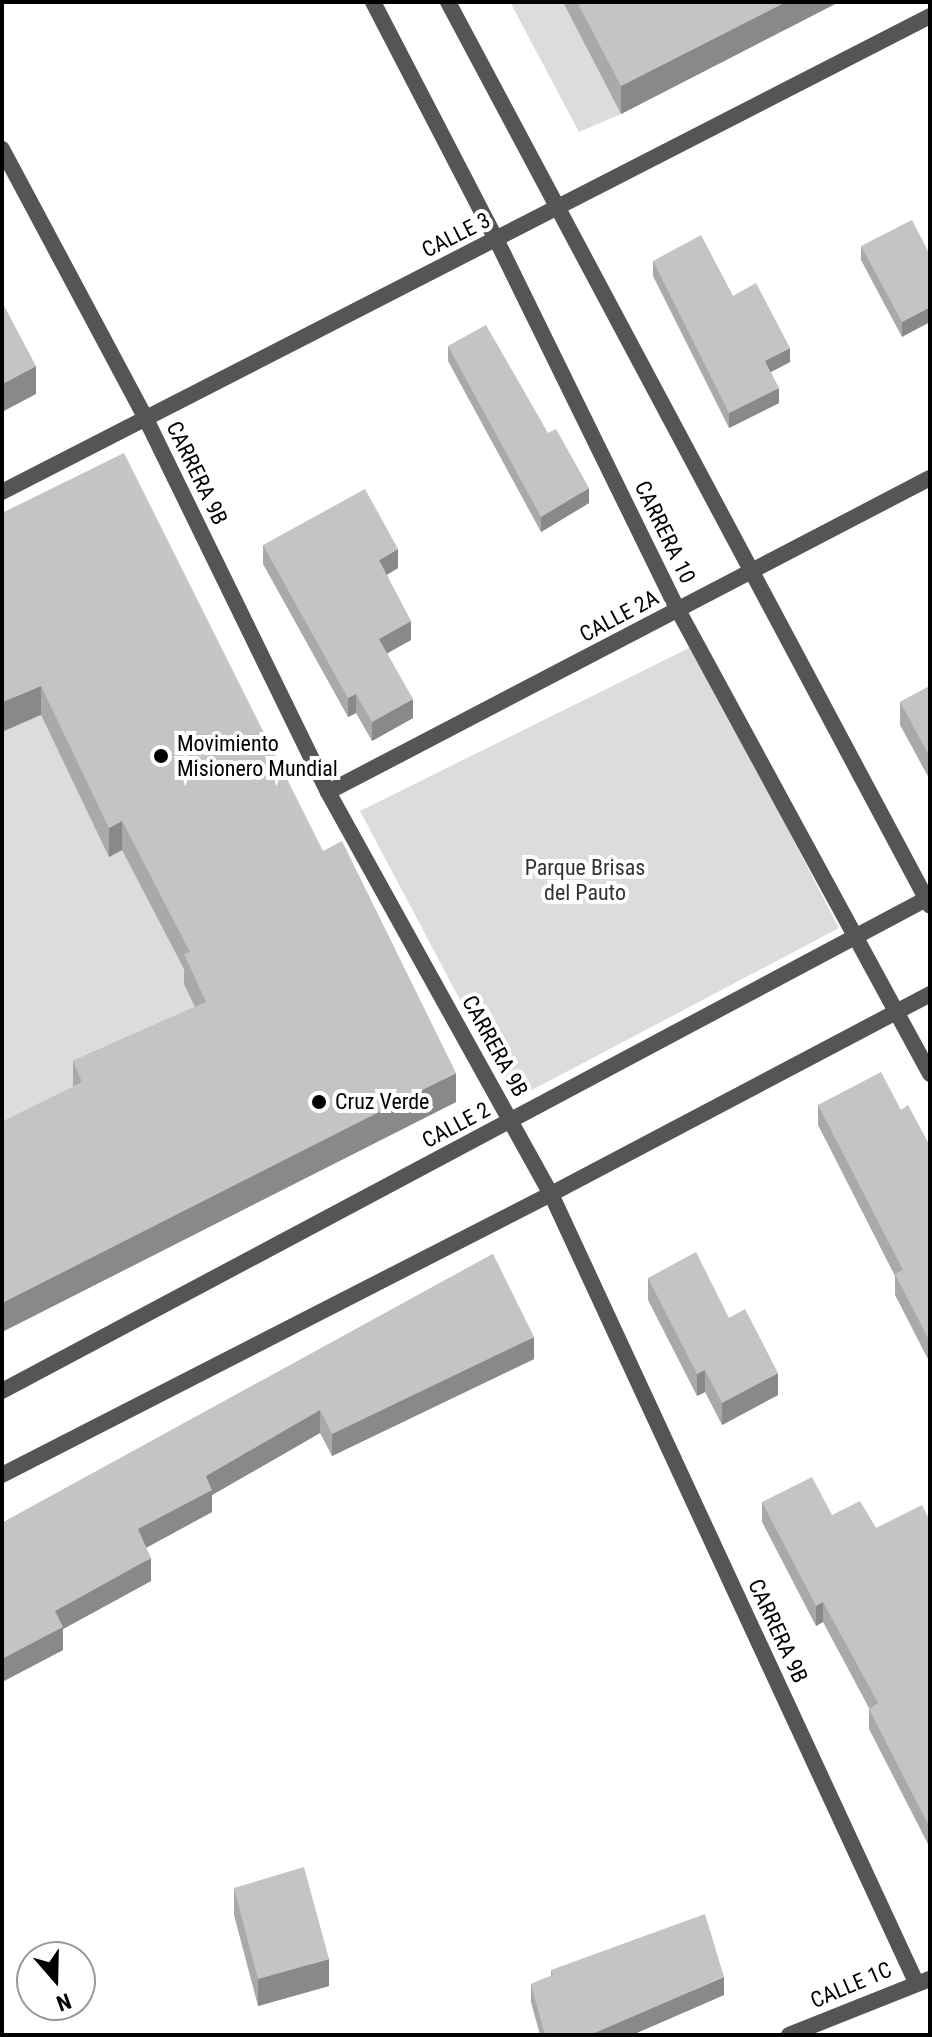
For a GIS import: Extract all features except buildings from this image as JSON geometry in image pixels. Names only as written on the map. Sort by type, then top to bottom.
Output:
[{"type":"street","name":"CARRERA 10","points":[[373,2],[496,239],[678,610],[930,1074]]},
{"type":"street","points":[[448,2],[749,572],[929,901]]},
{"type":"street","name":"CALLE 3","points":[[2,492],[930,16]]},
{"type":"street","name":"CARRERA 9B","points":[[2,149],[146,419],[328,792],[551,1194],[923,1980]]},
{"type":"street","name":"CALLE 2A","points":[[328,792],[930,478]]},
{"type":"street","name":"CALLE 2","points":[[2,1391],[857,936],[929,901]]},
{"type":"street","points":[[2,1475],[551,1194],[930,994]]},
{"type":"street","name":"CALLE 1C","points":[[789,2035],[923,1980]]},
{"type":"green space","points":[[510,2],[564,2],[621,114],[579,132]]},
{"type":"green space","name":"Parque Brisas del Pauto","points":[[693,646],[839,928],[513,1100],[360,811]]},
{"type":"green space","points":[[41,715],[109,856],[122,850],[252,918],[206,1032],[2,1152],[2,732]]},
{"type":"place","name":"Movimiento Misionero Mundial","points":[[161,756]]},
{"type":"place","name":"Cruz Verde","points":[[319,1102]]}]
